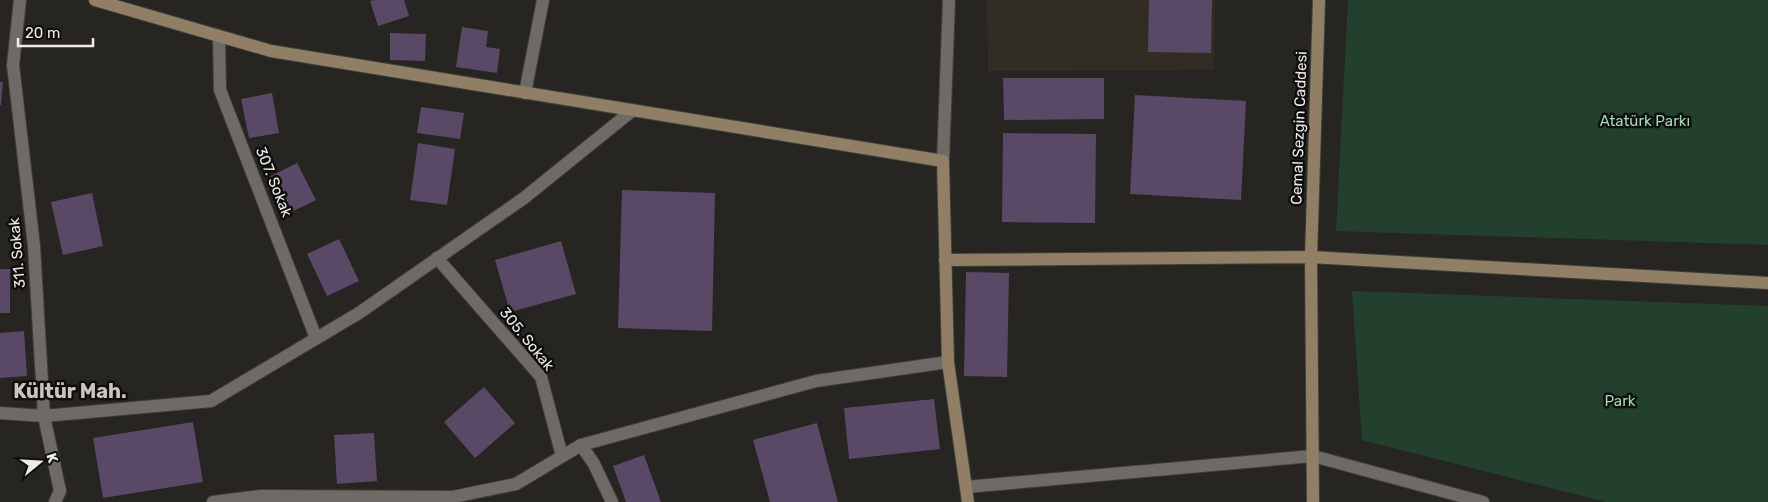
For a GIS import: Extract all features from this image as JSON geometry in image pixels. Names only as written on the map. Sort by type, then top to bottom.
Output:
[{"type":"street","name":"311. Sokak","points":[[20,0],[13,64],[34,246],[44,416],[60,491],[55,502]]},
{"type":"street","points":[[96,0],[271,51],[943,161]]},
{"type":"street","points":[[525,93],[543,0]]},
{"type":"street","points":[[949,0],[943,161],[948,362],[968,502]]},
{"type":"street","name":"Cemal Sezgin Caddesi","points":[[1314,502],[1311,257],[1319,0]]},
{"type":"street","name":"307. Sokak","points":[[219,36],[220,90],[316,338]]},
{"type":"street","points":[[0,412],[44,416],[211,401],[359,313],[524,198],[633,110]]},
{"type":"street","points":[[945,260],[1311,257],[1768,283]]},
{"type":"street","name":"305. Sokak","points":[[437,258],[541,377],[562,456]]},
{"type":"street","points":[[213,502],[262,496],[453,497],[516,484],[581,445],[816,381],[948,362]]},
{"type":"street","points":[[581,445],[594,464],[612,502]]},
{"type":"street","points":[[966,487],[1313,456],[1483,502]]},
{"type":"shaded area","points":[[987,0],[1215,0],[1214,70],[988,71]]},
{"type":"green space","name":"Atatürk Parkı","points":[[1348,0],[1768,0],[1768,245],[1336,231]]},
{"type":"green space","name":"Park","points":[[1352,291],[1768,306],[1768,502],[1606,502],[1362,440]]},
{"type":"building","points":[[404,0],[409,16],[378,26],[370,1]]},
{"type":"building","points":[[1149,0],[1212,0],[1211,53],[1148,52]]},
{"type":"building","points":[[462,27],[488,31],[486,47],[500,49],[497,73],[456,67]]},
{"type":"building","points":[[390,33],[426,34],[425,61],[390,60]]},
{"type":"building","points":[[1003,78],[1104,78],[1104,119],[1004,120]]},
{"type":"building","points":[[0,82],[3,82],[1,105],[0,105]]},
{"type":"building","points":[[272,93],[279,133],[249,138],[241,99]]},
{"type":"building","points":[[1135,95],[1246,101],[1241,200],[1130,194]]},
{"type":"building","points":[[421,107],[464,113],[460,139],[417,133]]},
{"type":"building","points":[[1003,133],[1096,134],[1095,223],[1002,222]]},
{"type":"building","points":[[418,143],[455,149],[447,205],[410,200]]},
{"type":"building","points":[[297,163],[316,200],[287,214],[269,177]]},
{"type":"building","points":[[622,190],[715,193],[712,331],[618,328]]},
{"type":"building","points":[[92,193],[103,246],[63,255],[51,202]]},
{"type":"building","points":[[339,239],[359,281],[327,296],[307,254]]},
{"type":"building","points":[[561,241],[576,294],[510,312],[495,260]]},
{"type":"building","points":[[0,269],[10,269],[10,313],[0,313]]},
{"type":"building","points":[[966,272],[1009,273],[1007,377],[964,376]]},
{"type":"building","points":[[24,331],[27,376],[0,378],[0,333]]},
{"type":"building","points":[[484,387],[515,423],[475,458],[444,422]]},
{"type":"building","points":[[934,399],[940,449],[849,459],[844,408]]},
{"type":"building","points":[[193,422],[203,482],[103,498],[93,438]]},
{"type":"building","points":[[817,423],[838,502],[770,502],[753,440]]},
{"type":"building","points":[[374,433],[377,481],[337,484],[334,435]]},
{"type":"building","points":[[644,455],[661,502],[626,502],[613,466]]},
{"type":"district","name":"Kültür Mah.","points":[[70,391]]}]
